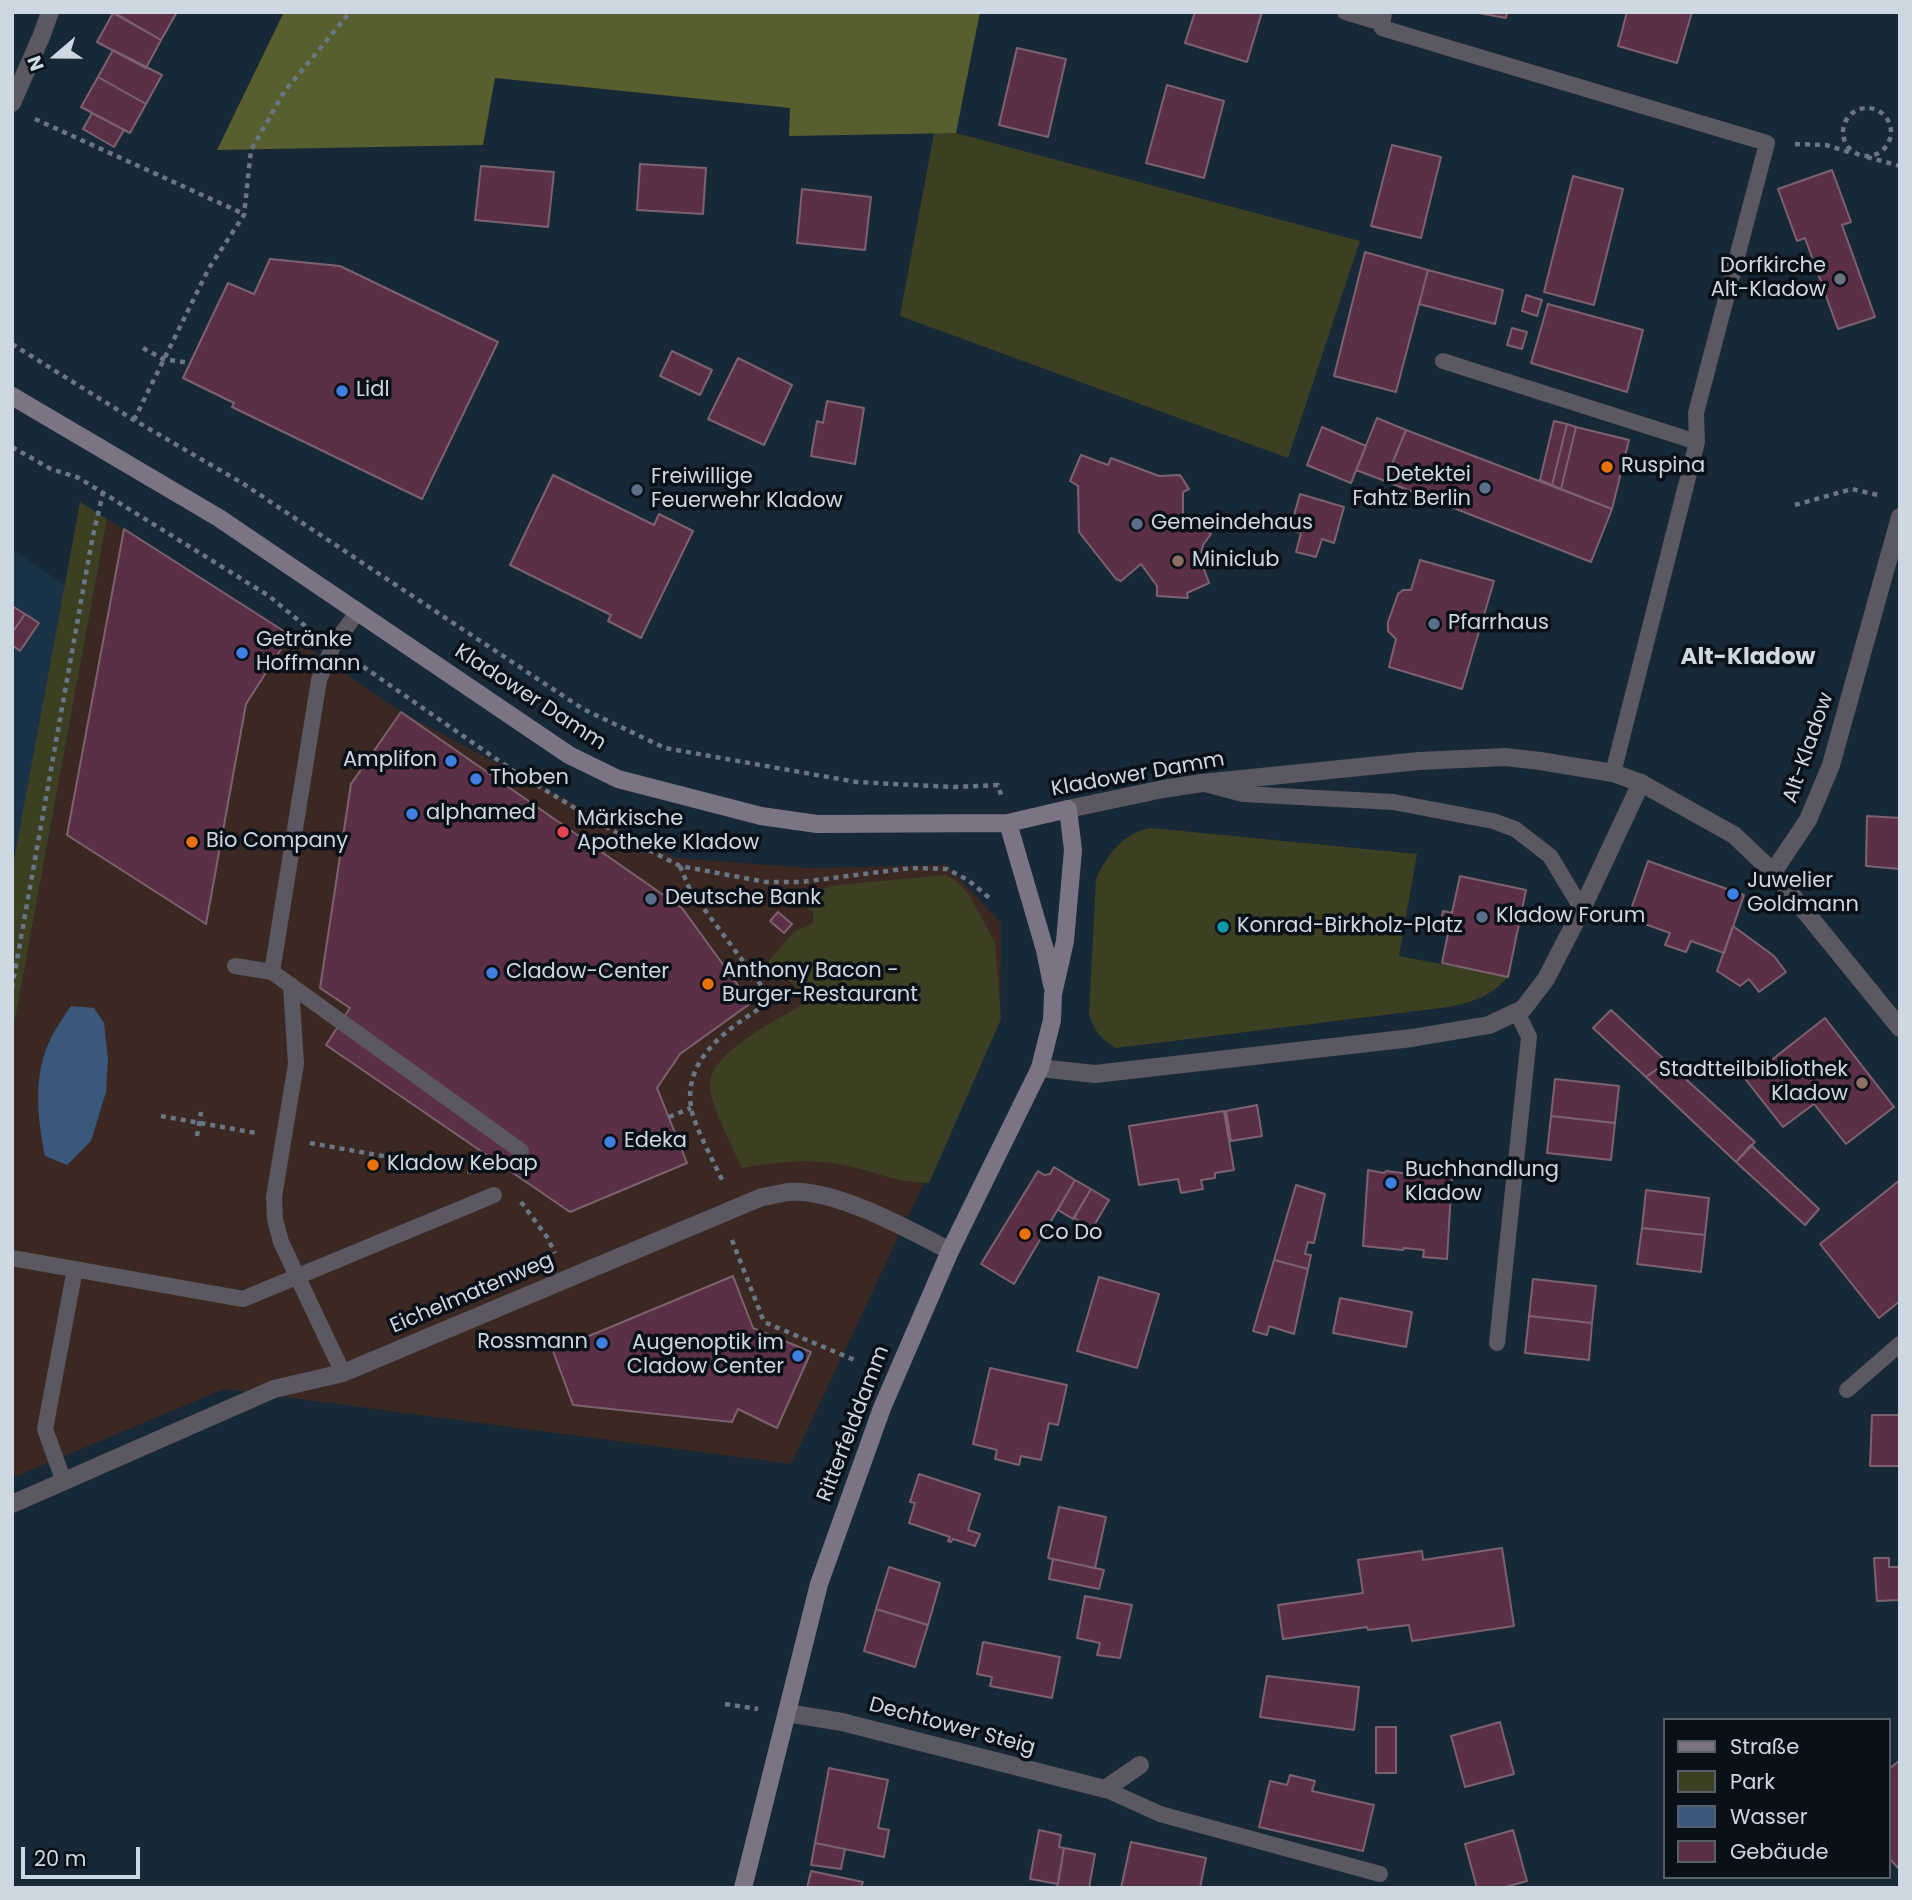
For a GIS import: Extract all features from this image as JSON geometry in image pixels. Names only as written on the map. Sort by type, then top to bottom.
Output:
[{"type":"main road","name":"Kladower Damm","points":[[12,396],[219,518],[569,755],[618,779],[761,816],[817,824],[1008,823],[1068,809]]},
{"type":"main road","name":"Ritterfelddamm","points":[[743,1888],[819,1584],[882,1408],[950,1251],[1040,1068],[1052,1020],[1053,994],[1065,941],[1073,849],[1068,809]]},
{"type":"main road","name":"Ritterfelddamm","points":[[1008,823],[1045,950],[1053,994]]},
{"type":"street","points":[[18,108],[50,12]]},
{"type":"street","name":"Alt-Kladow","points":[[1773,872],[1808,820],[1831,765],[1900,517]]},
{"type":"street","name":"Kladower Damm","points":[[1068,809],[1202,783],[1471,757],[1540,761],[1613,774],[1641,783]]},
{"type":"street","points":[[1040,1068],[1095,1074],[1412,1038],[1489,1025],[1517,1012],[1523,1009],[1546,979],[1641,783],[1734,835],[1773,872],[1900,1028]]},
{"type":"street","name":"Eichelmatenweg","points":[[12,1504],[274,1389],[343,1373],[762,1197],[790,1191],[831,1197],[950,1251]]},
{"type":"street","name":"Dechtower Steig","points":[[787,1713],[842,1722],[1105,1789]]},
{"type":"street","points":[[1105,1789],[1140,1765]]},
{"type":"lane","points":[[1345,12],[1383,18],[1381,28],[1767,143],[1696,413],[1697,442],[1613,774]]},
{"type":"lane","points":[[1443,361],[1697,442]]},
{"type":"lane","points":[[272,972],[319,680],[333,646],[358,611]]},
{"type":"lane","points":[[1202,783],[1244,794],[1393,802],[1493,821],[1515,829],[1550,856],[1582,909]]},
{"type":"lane","points":[[235,966],[272,972],[521,1151]]},
{"type":"lane","points":[[291,985],[296,1064],[274,1198],[275,1219],[281,1242],[343,1373]]},
{"type":"lane","points":[[1497,1343],[1529,1037],[1517,1012]]},
{"type":"lane","points":[[12,1258],[243,1299],[494,1195]]},
{"type":"lane","points":[[64,1482],[46,1429],[75,1269]]},
{"type":"lane","points":[[1847,1390],[1900,1344]]},
{"type":"lane","name":"Dechtower Steig","points":[[1105,1789],[1160,1814],[1380,1874]]},
{"type":"path","points":[[134,420],[209,268],[244,215],[251,150],[284,92],[350,12]]},
{"type":"path","points":[[18,108],[244,215]]},
{"type":"path","points":[[1871,108],[1882,114],[1890,124],[1891,137],[1886,148],[1875,155],[1863,156],[1851,151],[1844,141],[1843,128],[1849,117],[1859,110],[1871,108]]},
{"type":"path","points":[[1826,145],[1900,166]]},
{"type":"path","points":[[12,344],[242,483],[583,709],[665,748],[856,782],[955,787],[998,785],[1008,823]]},
{"type":"path","points":[[144,348],[163,359],[190,362]]},
{"type":"path","points":[[12,447],[51,469],[79,478]]},
{"type":"path","points":[[1795,505],[1852,489],[1878,495]]},
{"type":"path","points":[[12,988],[92,540],[103,493]]},
{"type":"path","points":[[680,866],[690,890],[772,1000],[723,1033],[701,1057],[691,1083],[691,1108],[764,1322],[857,1361]]},
{"type":"path","points":[[669,1117],[691,1108]]},
{"type":"path","points":[[197,1136],[201,1112]]},
{"type":"path","points":[[161,1116],[480,1173]]},
{"type":"path","points":[[517,1197],[547,1237],[568,1279]]},
{"type":"shaded area","name":"Cladow-Center","points":[[107,519],[290,635],[401,712],[675,858],[810,868],[947,865],[1001,923],[1000,1022],[791,1464],[224,1389],[12,1478],[12,1036]]},
{"type":"shaded area","points":[[12,549],[65,585],[14,862],[12,861]]},
{"type":"green space","points":[[284,12],[980,12],[956,133],[789,136],[790,108],[495,78],[483,145],[217,150]]},
{"type":"green space","points":[[934,133],[956,133],[1360,241],[1288,458],[900,316]]},
{"type":"green space","points":[[80,502],[107,519],[12,1036],[12,871]]},
{"type":"green space","points":[[1151,828],[1417,854],[1399,956],[1508,977],[1481,997],[1449,1007],[1116,1048],[1099,1034],[1089,1014],[1096,879],[1106,861],[1124,840]]},
{"type":"green space","points":[[945,875],[957,881],[970,896],[995,943],[1001,1019],[929,1183],[907,1181],[844,1165],[806,1161],[742,1168],[717,1113],[710,1083],[723,1058],[736,1046],[811,999],[767,963],[794,932],[813,923],[813,912],[800,904],[799,895],[838,885]]},
{"type":"water","points":[[71,1006],[94,1008],[104,1023],[108,1059],[106,1092],[91,1141],[67,1165],[45,1156],[38,1095],[45,1052]]},
{"type":"building","points":[[113,12],[177,12],[161,40]]},
{"type":"building","points":[[1195,12],[1262,12],[1247,62],[1185,43]]},
{"type":"building","points":[[1474,12],[1507,12],[1506,18]]},
{"type":"building","points":[[1627,12],[1692,12],[1677,63],[1618,46]]},
{"type":"building","points":[[113,13],[161,40],[146,68],[97,42]]},
{"type":"building","points":[[1017,48],[1066,59],[1048,137],[999,125]]},
{"type":"building","points":[[113,50],[162,75],[146,104],[98,77]]},
{"type":"building","points":[[98,77],[146,104],[130,133],[81,107]]},
{"type":"building","points":[[1167,85],[1224,101],[1204,178],[1146,163]]},
{"type":"building","points":[[92,113],[124,130],[114,147],[83,129]]},
{"type":"building","points":[[1392,145],[1441,157],[1421,238],[1371,226]]},
{"type":"building","points":[[640,164],[706,168],[703,214],[637,210]]},
{"type":"building","points":[[481,166],[554,172],[548,227],[475,220]]},
{"type":"building","name":"Dorfkirche Alt-Kladow","points":[[1832,170],[1851,222],[1842,225],[1875,317],[1838,329],[1805,238],[1797,241],[1778,189]]},
{"type":"building","points":[[1573,176],[1623,189],[1594,305],[1544,292]]},
{"type":"building","points":[[802,189],[871,197],[865,250],[797,243]]},
{"type":"building","points":[[1365,252],[1428,270],[1396,392],[1334,376]]},
{"type":"building","name":"Lidl","points":[[270,259],[340,266],[498,342],[422,499],[232,407],[234,403],[183,378],[228,283],[254,294]]},
{"type":"building","points":[[1428,270],[1503,290],[1495,324],[1419,304]]},
{"type":"building","points":[[1526,295],[1542,300],[1537,316],[1522,311]]},
{"type":"building","points":[[1548,304],[1643,330],[1627,392],[1531,363]]},
{"type":"building","points":[[1512,328],[1527,332],[1522,349],[1507,345]]},
{"type":"building","points":[[672,351],[712,370],[700,395],[660,376]]},
{"type":"building","points":[[738,358],[792,385],[764,445],[708,419]]},
{"type":"building","points":[[827,401],[864,408],[855,464],[811,456],[817,421],[823,423]]},
{"type":"building","points":[[1377,418],[1406,430],[1385,481],[1356,470]]},
{"type":"building","points":[[1554,421],[1567,424],[1552,485],[1540,480]]},
{"type":"building","points":[[1567,424],[1576,427],[1561,489],[1552,485]]},
{"type":"building","points":[[1322,427],[1366,446],[1351,483],[1307,465]]},
{"type":"building","points":[[1576,427],[1629,440],[1612,509],[1561,489]]},
{"type":"building","points":[[1406,430],[1612,509],[1591,562],[1385,481]]},
{"type":"building","name":"Gemeindehaus","points":[[1081,455],[1108,465],[1111,458],[1159,476],[1180,475],[1189,489],[1183,492],[1183,517],[1211,534],[1203,545],[1200,558],[1209,583],[1187,593],[1188,598],[1157,596],[1157,586],[1141,564],[1121,581],[1116,579],[1079,532],[1078,486],[1070,481]]},
{"type":"building","points":[[553,475],[654,525],[659,514],[693,531],[641,638],[608,621],[611,615],[510,565]]},
{"type":"building","points":[[1300,494],[1344,507],[1334,543],[1322,539],[1316,557],[1296,552],[1301,533],[1290,530]]},
{"type":"building","points":[[124,529],[290,635],[246,704],[206,924],[67,835]]},
{"type":"building","name":"Pfarrhaus","points":[[1420,560],[1494,581],[1462,689],[1389,667],[1396,639],[1388,631],[1388,622],[1398,594],[1403,590],[1411,590]]},
{"type":"building","points":[[12,606],[25,614],[12,633]]},
{"type":"building","points":[[25,614],[39,623],[20,651],[12,645],[12,633]]},
{"type":"building","points":[[401,712],[682,908],[751,1003],[680,1054],[657,1088],[687,1163],[570,1212],[326,1045],[350,1008],[320,988],[351,784]]},
{"type":"building","points":[[1867,816],[1900,818],[1900,869],[1866,866]]},
{"type":"building","points":[[1648,861],[1744,895],[1724,953],[1691,941],[1686,952],[1665,945],[1670,933],[1628,918]]},
{"type":"building","points":[[1460,876],[1526,890],[1508,977],[1442,963],[1450,924],[1441,922],[1443,911],[1452,913]]},
{"type":"building","points":[[778,912],[792,924],[784,933],[770,921]]},
{"type":"building","points":[[1733,926],[1774,956],[1786,972],[1759,992],[1749,979],[1740,986],[1717,971]]},
{"type":"building","points":[[1611,1010],[1667,1062],[1646,1077],[1593,1028]]},
{"type":"building","points":[[1825,1018],[1894,1107],[1846,1144],[1814,1104],[1783,1127],[1746,1080]]},
{"type":"building","points":[[1667,1062],[1755,1142],[1736,1162],[1646,1077]]},
{"type":"building","points":[[1555,1079],[1619,1086],[1615,1123],[1551,1116]]},
{"type":"building","points":[[1257,1105],[1262,1136],[1231,1141],[1226,1111]]},
{"type":"building","points":[[1224,1111],[1234,1170],[1215,1173],[1215,1178],[1201,1180],[1203,1189],[1181,1193],[1178,1179],[1139,1185],[1129,1126]]},
{"type":"building","points":[[1551,1116],[1615,1123],[1611,1160],[1547,1153]]},
{"type":"building","points":[[1751,1145],[1819,1209],[1805,1225],[1736,1162]]},
{"type":"building","points":[[1054,1167],[1075,1180],[1014,1284],[981,1264],[1038,1171],[1044,1175],[1050,1174]]},
{"type":"building","points":[[1368,1170],[1425,1176],[1452,1175],[1447,1259],[1423,1257],[1424,1250],[1363,1246]]},
{"type":"building","points":[[1075,1180],[1091,1189],[1073,1219],[1058,1210]]},
{"type":"building","points":[[1900,1180],[1900,1301],[1879,1318],[1820,1244]]},
{"type":"building","points":[[1296,1185],[1325,1194],[1314,1243],[1308,1242],[1305,1254],[1311,1255],[1308,1269],[1274,1260]]},
{"type":"building","points":[[1091,1189],[1109,1200],[1092,1229],[1074,1218]]},
{"type":"building","points":[[1646,1190],[1709,1198],[1705,1235],[1642,1228]]},
{"type":"building","points":[[1642,1228],[1705,1235],[1701,1272],[1637,1264]]},
{"type":"building","points":[[1274,1260],[1308,1269],[1294,1334],[1269,1326],[1267,1335],[1253,1331]]},
{"type":"building","points":[[733,1276],[753,1328],[811,1352],[777,1428],[738,1409],[732,1422],[573,1405],[553,1351]]},
{"type":"building","points":[[1099,1277],[1159,1294],[1137,1368],[1077,1351]]},
{"type":"building","points":[[1533,1279],[1596,1286],[1592,1323],[1529,1316]]},
{"type":"building","points":[[1340,1298],[1412,1312],[1406,1347],[1333,1333]]},
{"type":"building","points":[[1529,1316],[1592,1323],[1589,1360],[1525,1353]]},
{"type":"building","points":[[990,1368],[1067,1385],[1058,1425],[1049,1423],[1041,1460],[1021,1456],[1019,1465],[995,1459],[997,1450],[973,1444]]},
{"type":"building","points":[[1872,1415],[1900,1415],[1900,1466],[1870,1466]]},
{"type":"building","points":[[919,1474],[980,1494],[968,1530],[980,1534],[975,1546],[953,1539],[948,1541],[950,1537],[909,1523],[915,1503],[910,1502]]},
{"type":"building","points":[[1059,1507],[1106,1517],[1095,1568],[1048,1558]]},
{"type":"building","points":[[1502,1548],[1514,1626],[1412,1641],[1409,1625],[1368,1630],[1367,1627],[1283,1639],[1278,1605],[1363,1593],[1358,1560],[1422,1551],[1423,1560]]},
{"type":"building","points":[[1874,1558],[1889,1558],[1889,1567],[1900,1567],[1900,1600],[1877,1601]]},
{"type":"building","points":[[1053,1559],[1104,1570],[1099,1589],[1049,1579]]},
{"type":"building","points":[[889,1567],[940,1583],[928,1625],[876,1609]]},
{"type":"building","points":[[1085,1596],[1132,1605],[1120,1658],[1097,1655],[1100,1643],[1077,1638]]},
{"type":"building","points":[[876,1609],[928,1625],[915,1667],[864,1651]]},
{"type":"building","points":[[983,1642],[1060,1657],[1052,1698],[990,1686],[992,1677],[977,1674]]},
{"type":"building","points":[[1267,1676],[1359,1687],[1354,1730],[1260,1717]]},
{"type":"building","points":[[1500,1722],[1514,1774],[1465,1787],[1451,1736]]},
{"type":"building","points":[[1376,1727],[1396,1727],[1396,1773],[1376,1773]]},
{"type":"building","points":[[1900,1760],[1900,1870],[1891,1860],[1891,1767]]},
{"type":"building","points":[[829,1768],[888,1780],[878,1828],[889,1830],[884,1857],[815,1843]]},
{"type":"building","points":[[1290,1775],[1315,1781],[1312,1791],[1374,1805],[1363,1851],[1259,1827],[1270,1781],[1287,1785]]},
{"type":"building","points":[[1039,1830],[1061,1835],[1059,1847],[1064,1848],[1058,1884],[1030,1879]]},
{"type":"building","points":[[1513,1830],[1527,1881],[1502,1888],[1477,1888],[1465,1844]]},
{"type":"building","points":[[1131,1842],[1206,1858],[1200,1888],[1121,1888]]},
{"type":"building","points":[[815,1843],[845,1849],[841,1869],[811,1865]]},
{"type":"building","points":[[1064,1848],[1095,1854],[1089,1888],[1057,1888]]},
{"type":"building","points":[[811,1871],[863,1882],[861,1888],[807,1888]]},
{"type":"place","name":"Dorfkirche Alt-Kladow","points":[[1840,279]]},
{"type":"place","name":"Lidl","points":[[342,391]]},
{"type":"place","name":"Ruspina","points":[[1607,467]]},
{"type":"place","name":"Detektei Fahtz Berlin","points":[[1485,488]]},
{"type":"place","name":"Freiwillige Feuerwehr Kladow","points":[[637,490]]},
{"type":"place","name":"Gemeindehaus","points":[[1137,524]]},
{"type":"place","name":"Miniclub","points":[[1178,561]]},
{"type":"place","name":"Pfarrhaus","points":[[1434,624]]},
{"type":"place","name":"Getränke Hoffmann","points":[[242,653]]},
{"type":"place","name":"Amplifon","points":[[451,761]]},
{"type":"place","name":"Thoben","points":[[476,779]]},
{"type":"place","name":"alphamed","points":[[412,814]]},
{"type":"place","name":"Märkische Apotheke Kladow","points":[[563,832]]},
{"type":"place","name":"Bio Company","points":[[192,842]]},
{"type":"place","name":"Juwelier Goldmann","points":[[1733,894]]},
{"type":"place","name":"Deutsche Bank","points":[[651,899]]},
{"type":"place","name":"Kladow Forum","points":[[1482,917]]},
{"type":"place","name":"Konrad-Birkholz-Platz","points":[[1223,927]]},
{"type":"place","name":"Cladow-Center","points":[[492,973]]},
{"type":"place","name":"Anthony Bacon - Burger-Restaurant","points":[[708,984]]},
{"type":"place","name":"Stadtteilbibliothek Kladow","points":[[1862,1083]]},
{"type":"place","name":"Edeka","points":[[610,1142]]},
{"type":"place","name":"Kladow Kebap","points":[[373,1165]]},
{"type":"place","name":"Buchhandlung Kladow","points":[[1391,1183]]},
{"type":"place","name":"Co Do","points":[[1025,1234]]},
{"type":"place","name":"Rossmann","points":[[602,1343]]},
{"type":"place","name":"Augenoptik im Cladow Center","points":[[798,1356]]},
{"type":"district","name":"Alt-Kladow","points":[[1748,658]]}]
